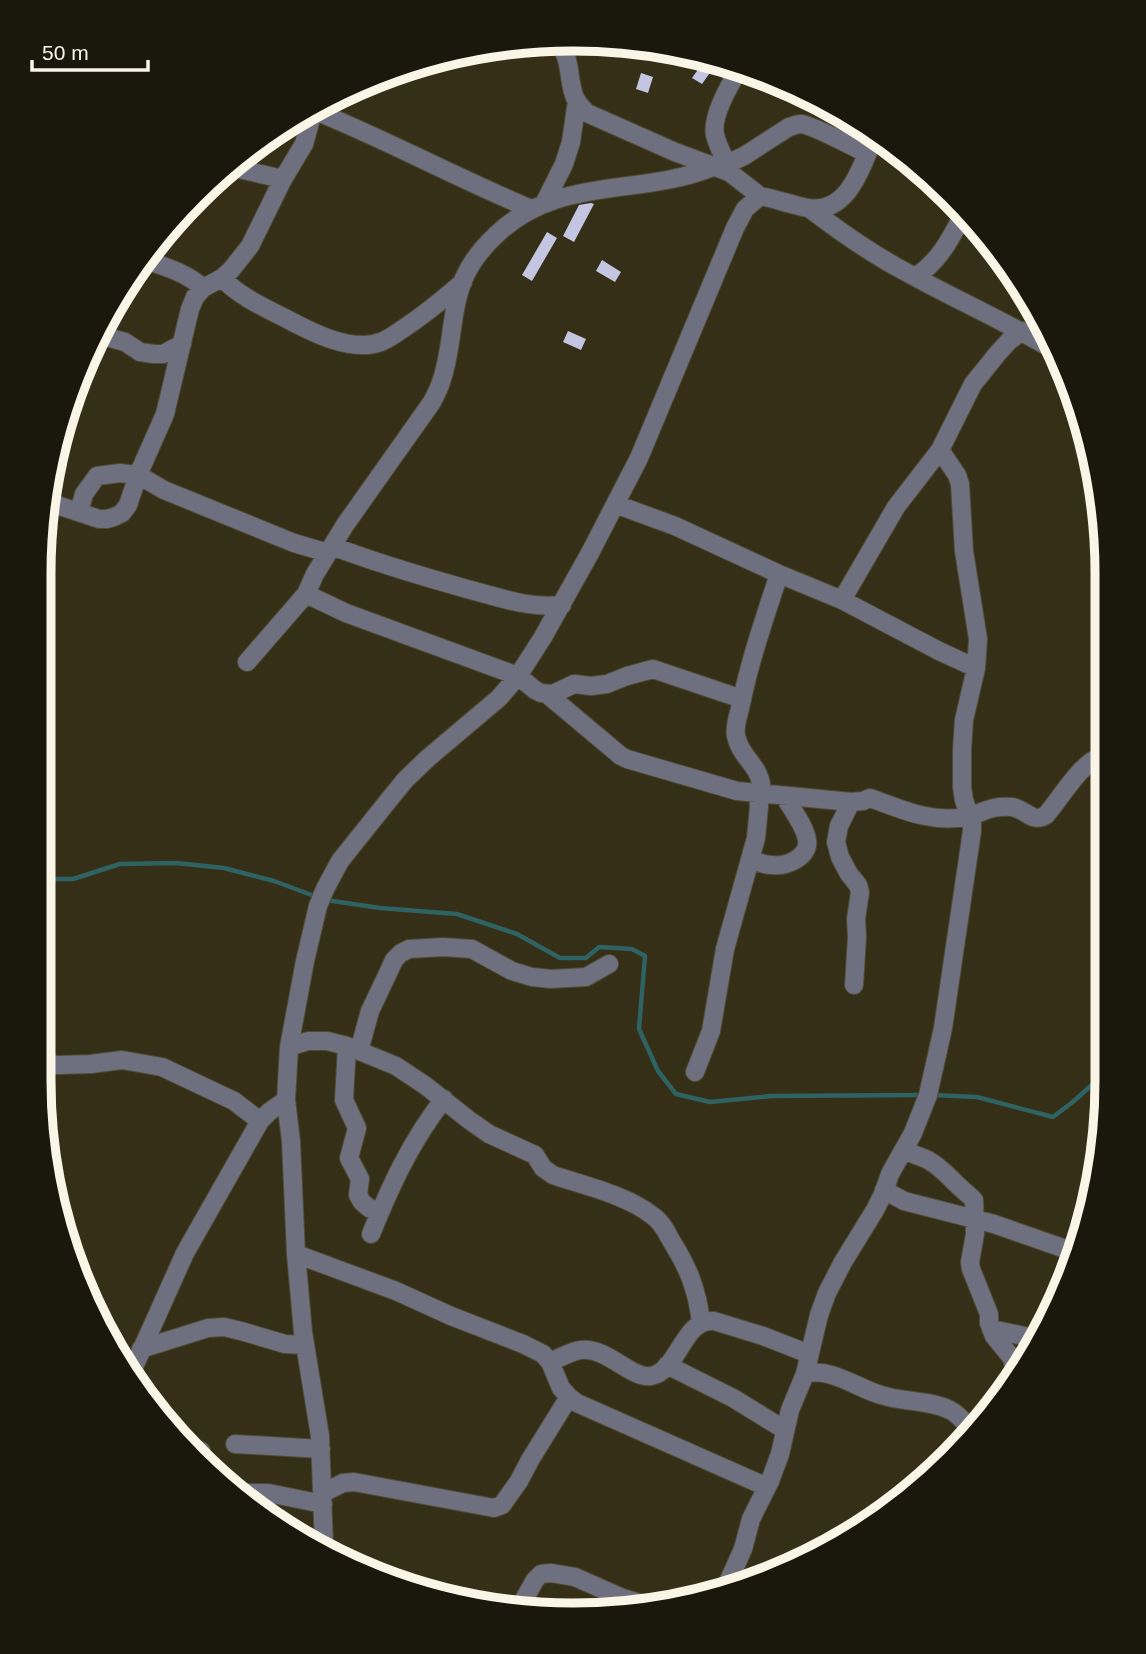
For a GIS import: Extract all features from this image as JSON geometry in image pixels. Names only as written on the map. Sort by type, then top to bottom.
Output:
[{"type":"street","points":[[564,51],[577,102],[587,113],[723,168],[760,196],[809,208],[826,208],[843,199],[870,144]]},
{"type":"street","points":[[723,168],[714,123],[735,76]]},
{"type":"street","points":[[538,206],[560,173],[568,153],[577,102]]},
{"type":"street","points":[[325,114],[470,182],[538,206]]},
{"type":"street","points":[[55,504],[99,519],[122,513],[128,505],[165,414],[195,297],[203,288],[231,270],[250,246],[283,179],[304,144],[310,122]]},
{"type":"street","points":[[247,662],[306,593],[315,574],[367,493],[432,402],[441,383],[457,301],[471,262],[505,226],[538,206],[572,194],[671,180],[723,168],[798,124],[866,153]]},
{"type":"street","points":[[242,170],[283,179]]},
{"type":"street","points":[[324,1539],[321,1449],[305,1345],[286,1100],[289,1046],[305,961],[321,897],[345,854],[406,779],[499,698],[517,676],[562,605],[639,457],[744,209],[760,196]]},
{"type":"street","points":[[809,208],[859,245],[1041,343]]},
{"type":"street","points":[[915,277],[935,262],[959,222]]},
{"type":"street","points":[[153,263],[192,278],[203,288]]},
{"type":"street","points":[[222,278],[238,292],[309,330],[346,343],[366,344],[390,338],[438,304],[463,282]]},
{"type":"street","points":[[842,600],[897,507],[940,450],[973,384],[1009,341],[1022,331]]},
{"type":"street","points":[[108,337],[125,342],[140,352],[154,354],[163,354],[182,344]]},
{"type":"street","points":[[734,1578],[751,1519],[780,1454],[790,1410],[805,1374],[827,1293],[875,1210],[890,1174],[917,1124],[928,1095],[943,1028],[970,848],[972,822],[961,787],[962,750],[978,639],[964,551],[960,484],[940,450]]},
{"type":"street","points":[[79,512],[84,494],[97,476],[120,472],[138,475],[164,491],[294,543],[330,550],[518,603],[546,607],[562,605]]},
{"type":"street","points":[[615,504],[708,540],[842,600],[939,651],[976,667]]},
{"type":"street","points":[[695,1072],[711,1031],[725,949],[756,838],[762,782],[758,770],[748,759],[736,737],[736,727],[749,667],[779,574]]},
{"type":"street","points":[[306,593],[346,613],[517,676],[535,690],[547,694],[561,692],[574,684],[607,684],[653,669],[742,699]]},
{"type":"street","points":[[547,694],[627,759],[737,791],[851,802],[870,798],[907,812],[930,817],[969,816],[1001,807],[1017,808],[1031,817],[1041,818],[1095,759]]},
{"type":"street","points":[[751,859],[774,866],[795,860],[806,850],[807,838],[784,796]]},
{"type":"street","points":[[851,802],[839,826],[836,842],[840,857],[860,892],[856,919],[854,985]]},
{"type":"street","points":[[380,1212],[369,1208],[358,1195],[360,1179],[349,1158],[357,1128],[344,1100],[353,1049],[394,960],[409,949],[472,949],[512,971],[551,979],[586,977],[609,964]]},
{"type":"street","points":[[289,1046],[308,1041],[327,1041],[396,1066],[489,1134],[535,1155],[543,1168],[553,1175],[624,1200],[654,1217],[664,1228],[688,1269],[695,1288],[701,1322]]},
{"type":"street","points":[[51,1065],[122,1060],[162,1067],[234,1101],[260,1121]]},
{"type":"street","points":[[372,1234],[390,1187],[414,1142],[444,1099]]},
{"type":"street","points":[[135,1364],[185,1253],[260,1121],[286,1100]]},
{"type":"street","points":[[906,1146],[911,1154],[923,1157],[945,1171],[974,1200],[975,1234],[971,1269],[989,1314],[991,1329],[1013,1361]]},
{"type":"street","points":[[884,1190],[904,1201],[975,1219],[1068,1250]]},
{"type":"street","points":[[296,1254],[375,1282],[523,1344],[543,1354],[550,1362],[561,1388],[569,1397],[593,1411],[767,1487]]},
{"type":"street","points":[[550,1362],[582,1350],[596,1351],[649,1377],[659,1373],[701,1322],[707,1320],[763,1336],[809,1354]]},
{"type":"street","points":[[141,1349],[208,1328],[224,1327],[285,1344],[305,1345]]},
{"type":"street","points":[[991,1329],[1028,1337]]},
{"type":"street","points":[[667,1365],[733,1398],[785,1430]]},
{"type":"street","points":[[805,1374],[825,1373],[879,1395],[948,1409],[966,1425]]},
{"type":"street","points":[[253,1493],[323,1498],[343,1483],[354,1482],[494,1508],[502,1505],[519,1482],[569,1397]]},
{"type":"street","points":[[235,1444],[321,1449]]},
{"type":"street","points":[[523,1601],[535,1580],[541,1574],[551,1573],[575,1577],[630,1600]]},
{"type":"building","points":[[700,67],[712,70],[702,84],[692,78]]},
{"type":"building","points":[[641,73],[653,77],[648,93],[636,89]]},
{"type":"building","points":[[594,204],[574,242],[563,236],[579,205]]},
{"type":"building","points":[[547,232],[557,238],[532,281],[522,275]]},
{"type":"building","points":[[602,260],[621,272],[615,282],[596,271]]},
{"type":"building","points":[[568,331],[586,339],[581,350],[563,342]]},
{"type":"waterway","points":[[51,879],[73,879],[120,864],[176,863],[224,868],[274,881],[317,897]]},
{"type":"waterway","points":[[326,900],[380,908],[457,914],[517,934],[560,958],[586,958],[599,947],[632,949],[645,956],[639,1029],[658,1071],[676,1094],[710,1102],[771,1096],[924,1095]]},
{"type":"waterway","points":[[933,1095],[977,1097],[1053,1117],[1095,1082]]}]
